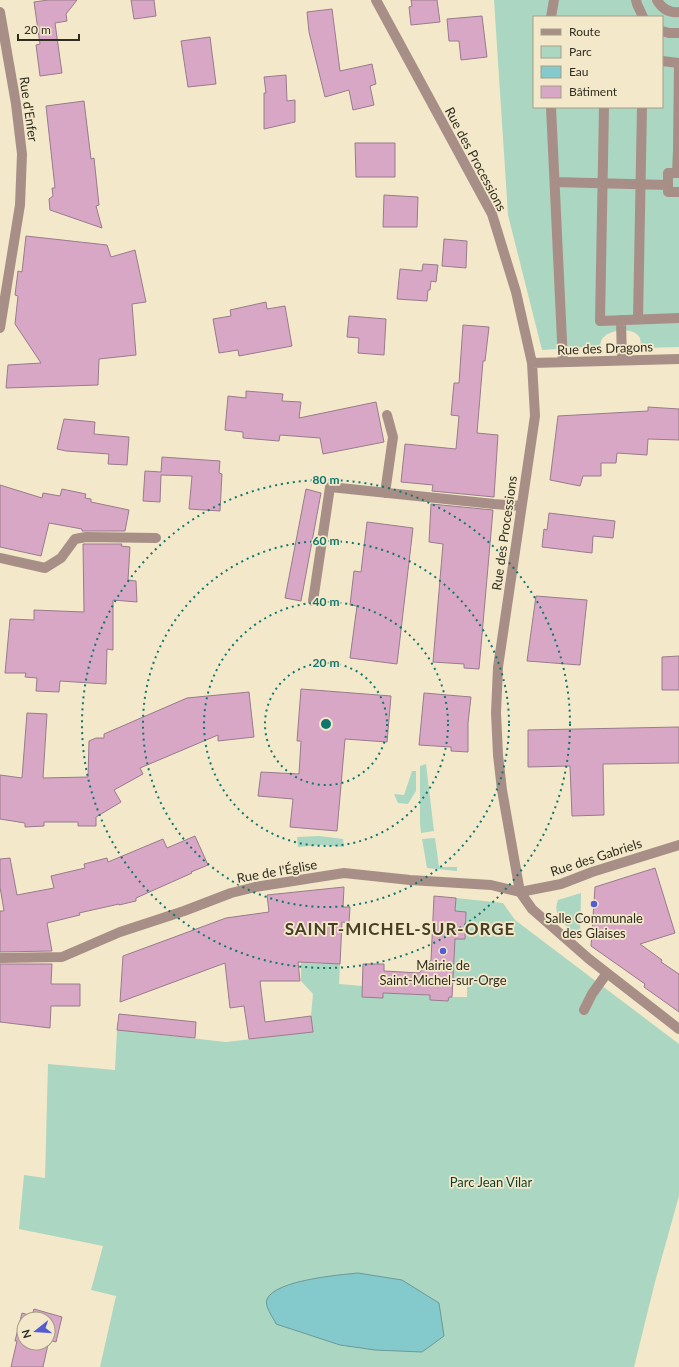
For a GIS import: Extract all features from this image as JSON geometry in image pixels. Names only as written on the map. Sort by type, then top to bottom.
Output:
[{"type":"street","name":"Rue des Processions","points":[[376,0],[492,214],[516,292],[532,363],[535,416],[498,667],[496,713],[502,790],[520,892],[532,909],[589,959],[679,1029]]},
{"type":"street","points":[[551,16],[554,0]]},
{"type":"street","points":[[636,0],[643,16]]},
{"type":"street","points":[[657,0],[662,8],[667,11],[679,12]]},
{"type":"street","name":"Rue d'Enfer","points":[[0,12],[16,104],[22,154],[20,205],[0,328]]},
{"type":"street","points":[[663,31],[679,33]]},
{"type":"street","points":[[663,61],[679,63],[678,173],[668,173],[668,192],[679,192]]},
{"type":"street","points":[[552,108],[563,362]]},
{"type":"street","points":[[604,108],[600,321],[679,318]]},
{"type":"street","points":[[638,320],[642,108]]},
{"type":"street","points":[[555,182],[668,185]]},
{"type":"street","points":[[621,320],[622,360]]},
{"type":"street","name":"Rue des Dragons","points":[[532,363],[679,359]]},
{"type":"street","points":[[385,493],[392,437],[387,415]]},
{"type":"street","points":[[313,601],[330,487],[521,506]]},
{"type":"street","points":[[0,558],[45,568],[61,558],[75,539],[86,537],[156,538]]},
{"type":"street","name":"Rue des Gabriels","points":[[520,892],[561,884],[592,872],[679,845]]},
{"type":"street","name":"Rue de l'Église","points":[[0,958],[62,957],[120,932],[255,886],[344,873],[410,880],[491,885],[520,892]]},
{"type":"street","points":[[584,1010],[592,994],[607,972]]},
{"type":"green space","points":[[494,0],[679,0],[679,347],[641,348],[640,338],[637,334],[623,330],[608,334],[602,339],[600,346],[542,350],[508,215]]},
{"type":"green space","points":[[426,764],[434,831],[421,833],[420,766]]},
{"type":"green space","points":[[412,771],[416,771],[416,791],[408,804],[398,803],[394,794],[404,795]]},
{"type":"green space","points":[[319,836],[343,839],[344,847],[323,845],[298,847],[297,837]]},
{"type":"green space","points":[[435,838],[439,867],[457,867],[457,871],[427,868],[422,839]]},
{"type":"green space","points":[[581,893],[580,938],[562,922],[556,906],[558,900]]},
{"type":"green space","name":"Parc Jean Vilar","points":[[456,898],[503,903],[515,920],[679,1044],[679,1196],[655,1282],[634,1367],[100,1367],[116,1296],[91,1290],[103,1246],[19,1229],[24,1175],[45,1178],[48,1064],[115,1070],[117,1030],[226,1042],[313,1032],[311,1016],[313,994],[301,981],[301,963],[340,964],[339,984],[363,986],[383,998],[383,993],[430,995],[430,1000],[448,1001],[449,997],[467,997],[467,983],[453,982],[455,939],[465,939],[466,912],[455,911]]},
{"type":"water","points":[[358,1273],[402,1280],[439,1303],[444,1336],[422,1352],[375,1350],[340,1345],[276,1324],[268,1308],[266,1302],[267,1299],[282,1287],[309,1280]]},
{"type":"building","points":[[48,0],[77,0],[66,14],[67,21],[55,23],[62,73],[40,76],[36,45],[40,44],[34,2]]},
{"type":"building","points":[[131,0],[154,0],[156,16],[134,19]]},
{"type":"building","points":[[411,0],[437,0],[440,22],[411,25],[409,7],[412,6]]},
{"type":"building","points":[[332,9],[340,71],[372,64],[376,84],[370,86],[374,105],[353,110],[349,90],[325,97],[309,32],[307,12]]},
{"type":"building","points":[[482,16],[487,57],[461,60],[459,41],[449,41],[447,19]]},
{"type":"building","points":[[210,37],[216,84],[188,87],[181,41]]},
{"type":"building","points":[[286,75],[287,101],[295,100],[295,122],[264,129],[264,93],[266,93],[264,77]]},
{"type":"building","points":[[84,101],[91,159],[94,158],[99,205],[96,206],[102,228],[50,210],[49,199],[53,196],[52,188],[55,188],[46,106]]},
{"type":"building","points":[[355,143],[395,143],[395,177],[356,177]]},
{"type":"building","points":[[384,195],[418,197],[417,227],[383,227]]},
{"type":"building","points":[[26,236],[107,245],[111,257],[135,250],[146,302],[132,304],[136,355],[99,359],[98,385],[6,388],[8,365],[41,363],[15,324],[18,296],[15,295],[18,271],[22,272]]},
{"type":"building","points":[[444,239],[467,241],[466,268],[442,266]]},
{"type":"building","points":[[423,264],[438,265],[436,282],[431,281],[427,301],[397,299],[400,269],[422,271]]},
{"type":"building","points":[[266,302],[267,309],[285,306],[292,346],[239,356],[238,350],[219,353],[213,319],[231,316],[230,310]]},
{"type":"building","points":[[349,316],[386,319],[384,355],[358,353],[359,338],[347,337]]},
{"type":"building","points":[[463,325],[489,327],[485,361],[483,361],[477,433],[498,435],[494,497],[432,491],[433,485],[401,482],[405,444],[456,449],[459,416],[451,415],[454,383],[459,383]]},
{"type":"building","points":[[246,391],[283,394],[282,401],[301,402],[299,418],[376,402],[384,442],[323,454],[320,438],[280,435],[279,441],[243,438],[243,432],[225,430],[228,396],[246,398]]},
{"type":"building","points":[[648,407],[679,409],[679,440],[648,439],[647,455],[617,453],[616,463],[601,463],[601,476],[583,476],[580,486],[550,480],[558,416],[648,411]]},
{"type":"building","points":[[64,419],[95,422],[94,434],[129,437],[127,465],[108,464],[109,454],[57,449]]},
{"type":"building","points":[[162,457],[220,461],[219,473],[222,474],[220,511],[189,509],[192,476],[161,475],[160,502],[143,501],[145,471],[161,472]]},
{"type":"building","points":[[0,485],[42,498],[43,493],[60,496],[62,489],[86,494],[85,498],[91,499],[91,502],[129,510],[125,531],[82,531],[82,529],[49,523],[41,556],[0,547]]},
{"type":"building","points":[[306,489],[321,493],[301,601],[285,598]]},
{"type":"building","points":[[431,504],[493,510],[479,669],[464,668],[464,664],[433,662],[443,544],[429,542]]},
{"type":"building","points":[[549,513],[615,521],[613,538],[593,536],[592,553],[542,547],[544,529],[547,530]]},
{"type":"building","points":[[367,522],[413,528],[397,664],[350,658],[357,606],[350,605],[354,571],[361,572]]},
{"type":"building","points":[[83,544],[122,544],[121,546],[130,547],[128,580],[136,581],[137,602],[113,600],[113,650],[107,649],[106,684],[60,681],[59,692],[36,691],[37,678],[25,677],[26,673],[5,673],[10,619],[34,620],[34,610],[84,612]]},
{"type":"building","points":[[536,596],[587,600],[580,665],[527,661]]},
{"type":"building","points":[[679,656],[679,690],[662,690],[662,657]]},
{"type":"building","points":[[301,689],[391,696],[387,742],[345,739],[337,831],[290,827],[293,799],[258,796],[261,772],[299,774],[301,741],[297,741]]},
{"type":"building","points":[[249,692],[254,737],[218,741],[218,735],[140,768],[143,774],[114,790],[121,802],[96,817],[96,826],[78,826],[78,822],[44,822],[44,826],[25,827],[25,823],[0,819],[0,775],[22,778],[27,713],[47,714],[43,778],[88,777],[89,741],[96,738],[104,738],[104,734],[187,698]]},
{"type":"building","points":[[424,693],[471,697],[468,723],[468,752],[451,751],[451,747],[419,745]]},
{"type":"building","points":[[679,727],[679,763],[603,764],[604,815],[572,816],[570,766],[528,767],[528,730]]},
{"type":"building","points":[[195,836],[208,865],[136,898],[136,901],[79,913],[80,915],[47,923],[52,951],[0,952],[0,911],[4,911],[0,887],[0,859],[10,858],[17,895],[54,888],[51,876],[85,868],[84,864],[107,858],[108,862],[163,839],[167,848]]},
{"type":"building","points":[[655,868],[675,933],[640,944],[662,960],[661,962],[679,974],[679,1012],[644,987],[645,984],[591,946],[595,887]]},
{"type":"building","points":[[344,887],[343,907],[350,907],[349,923],[342,922],[340,964],[298,962],[300,981],[260,981],[265,1022],[311,1016],[313,1032],[249,1039],[244,1006],[230,1008],[225,963],[120,1002],[123,956],[226,918],[269,912],[267,895]]},
{"type":"building","name":"Mairie de Saint-Michel-sur-Orge","points":[[434,896],[456,898],[455,911],[466,912],[465,939],[455,939],[452,997],[449,997],[448,1001],[430,1000],[430,995],[383,993],[383,998],[362,997],[363,964],[384,964],[384,971],[419,973],[431,960]]},
{"type":"building","points":[[0,964],[52,964],[51,984],[80,984],[80,1006],[51,1006],[50,1028],[0,1022]]},
{"type":"building","points":[[119,1014],[196,1022],[195,1038],[117,1030]]},
{"type":"building","points":[[56,1315],[62,1317],[56,1342]]},
{"type":"building","points":[[16,1345],[16,1351],[47,1351],[43,1367],[11,1367]]},
{"type":"place","name":"Salle Communale des Glaises","points":[[594,904]]},
{"type":"place","name":"Mairie de Saint-Michel-sur-Orge","points":[[443,951]]},
{"type":"district","name":"SAINT-MICHEL-SUR-ORGE","points":[[400,928]]}]
